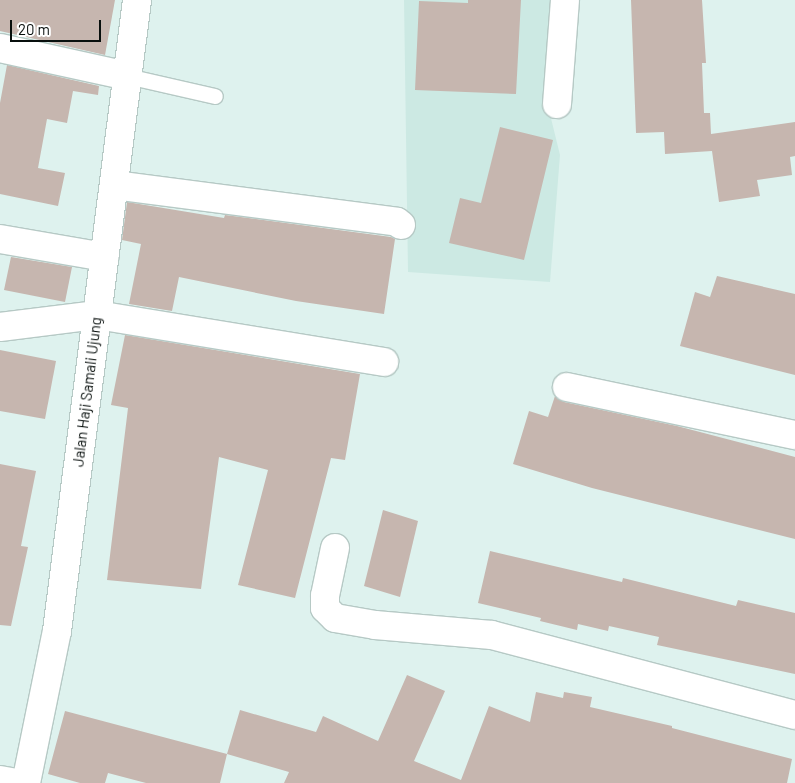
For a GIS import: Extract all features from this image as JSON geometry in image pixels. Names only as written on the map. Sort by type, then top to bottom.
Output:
[{"type":"street","name":"Jalan Haji Samali Ujung","points":[[26,783],[57,631],[137,0]]},
{"type":"street","points":[[557,104],[565,0]]},
{"type":"street","points":[[0,48],[127,76]]},
{"type":"street","points":[[114,185],[397,222],[401,225]]},
{"type":"street","points":[[0,240],[104,257]]},
{"type":"street","points":[[0,327],[96,315],[384,362]]},
{"type":"street","points":[[567,387],[795,435]]},
{"type":"street","points":[[335,548],[325,596],[325,608],[335,618],[375,625],[492,635],[795,715]]},
{"type":"street","points":[[0,780],[17,783]]},
{"type":"lane","points":[[127,76],[214,96]]},
{"type":"shaded area","points":[[404,0],[554,0],[547,102],[560,155],[550,282],[408,272]]},
{"type":"building","points":[[0,0],[115,0],[105,55],[0,31]]},
{"type":"building","points":[[468,0],[521,0],[516,94],[415,90],[419,1],[468,3]]},
{"type":"building","points":[[631,0],[702,0],[706,63],[702,63],[704,113],[710,113],[711,134],[795,122],[795,156],[790,157],[792,175],[757,180],[760,196],[719,202],[712,151],[665,154],[664,132],[636,133]]},
{"type":"building","points":[[7,65],[99,86],[98,95],[73,91],[67,123],[47,119],[38,168],[65,173],[58,206],[0,194],[0,103]]},
{"type":"building","points":[[500,127],[553,140],[524,260],[449,243],[460,198],[481,203]]},
{"type":"building","points":[[127,202],[224,218],[225,215],[391,237],[395,239],[384,314],[296,301],[179,277],[172,311],[129,304],[141,244],[122,240]]},
{"type":"building","points":[[11,257],[72,267],[65,302],[4,290]]},
{"type":"building","points":[[717,276],[795,294],[795,375],[680,346],[695,292],[710,297]]},
{"type":"building","points":[[125,335],[360,374],[345,460],[331,458],[295,598],[238,585],[268,470],[219,457],[201,589],[107,580],[128,408],[111,405]]},
{"type":"building","points":[[0,350],[56,361],[45,419],[0,411]]},
{"type":"building","points":[[555,396],[564,402],[677,426],[795,457],[795,539],[592,488],[513,464],[529,411],[548,417]]},
{"type":"building","points":[[0,464],[36,471],[21,546],[28,547],[11,626],[0,625]]},
{"type":"building","points":[[383,510],[418,521],[400,597],[364,586]]},
{"type":"building","points":[[490,551],[622,582],[623,578],[736,606],[738,600],[795,613],[795,674],[657,645],[659,637],[609,626],[608,631],[578,624],[577,630],[540,621],[541,618],[478,603]]},
{"type":"building","points":[[407,675],[445,691],[414,761],[461,780],[489,706],[530,722],[536,692],[563,698],[564,692],[592,697],[590,707],[672,726],[672,728],[792,759],[787,783],[284,783],[289,772],[227,754],[240,710],[316,732],[323,716],[378,741]]},
{"type":"building","points":[[65,711],[227,754],[220,783],[146,783],[108,773],[105,783],[80,783],[48,774]]}]
